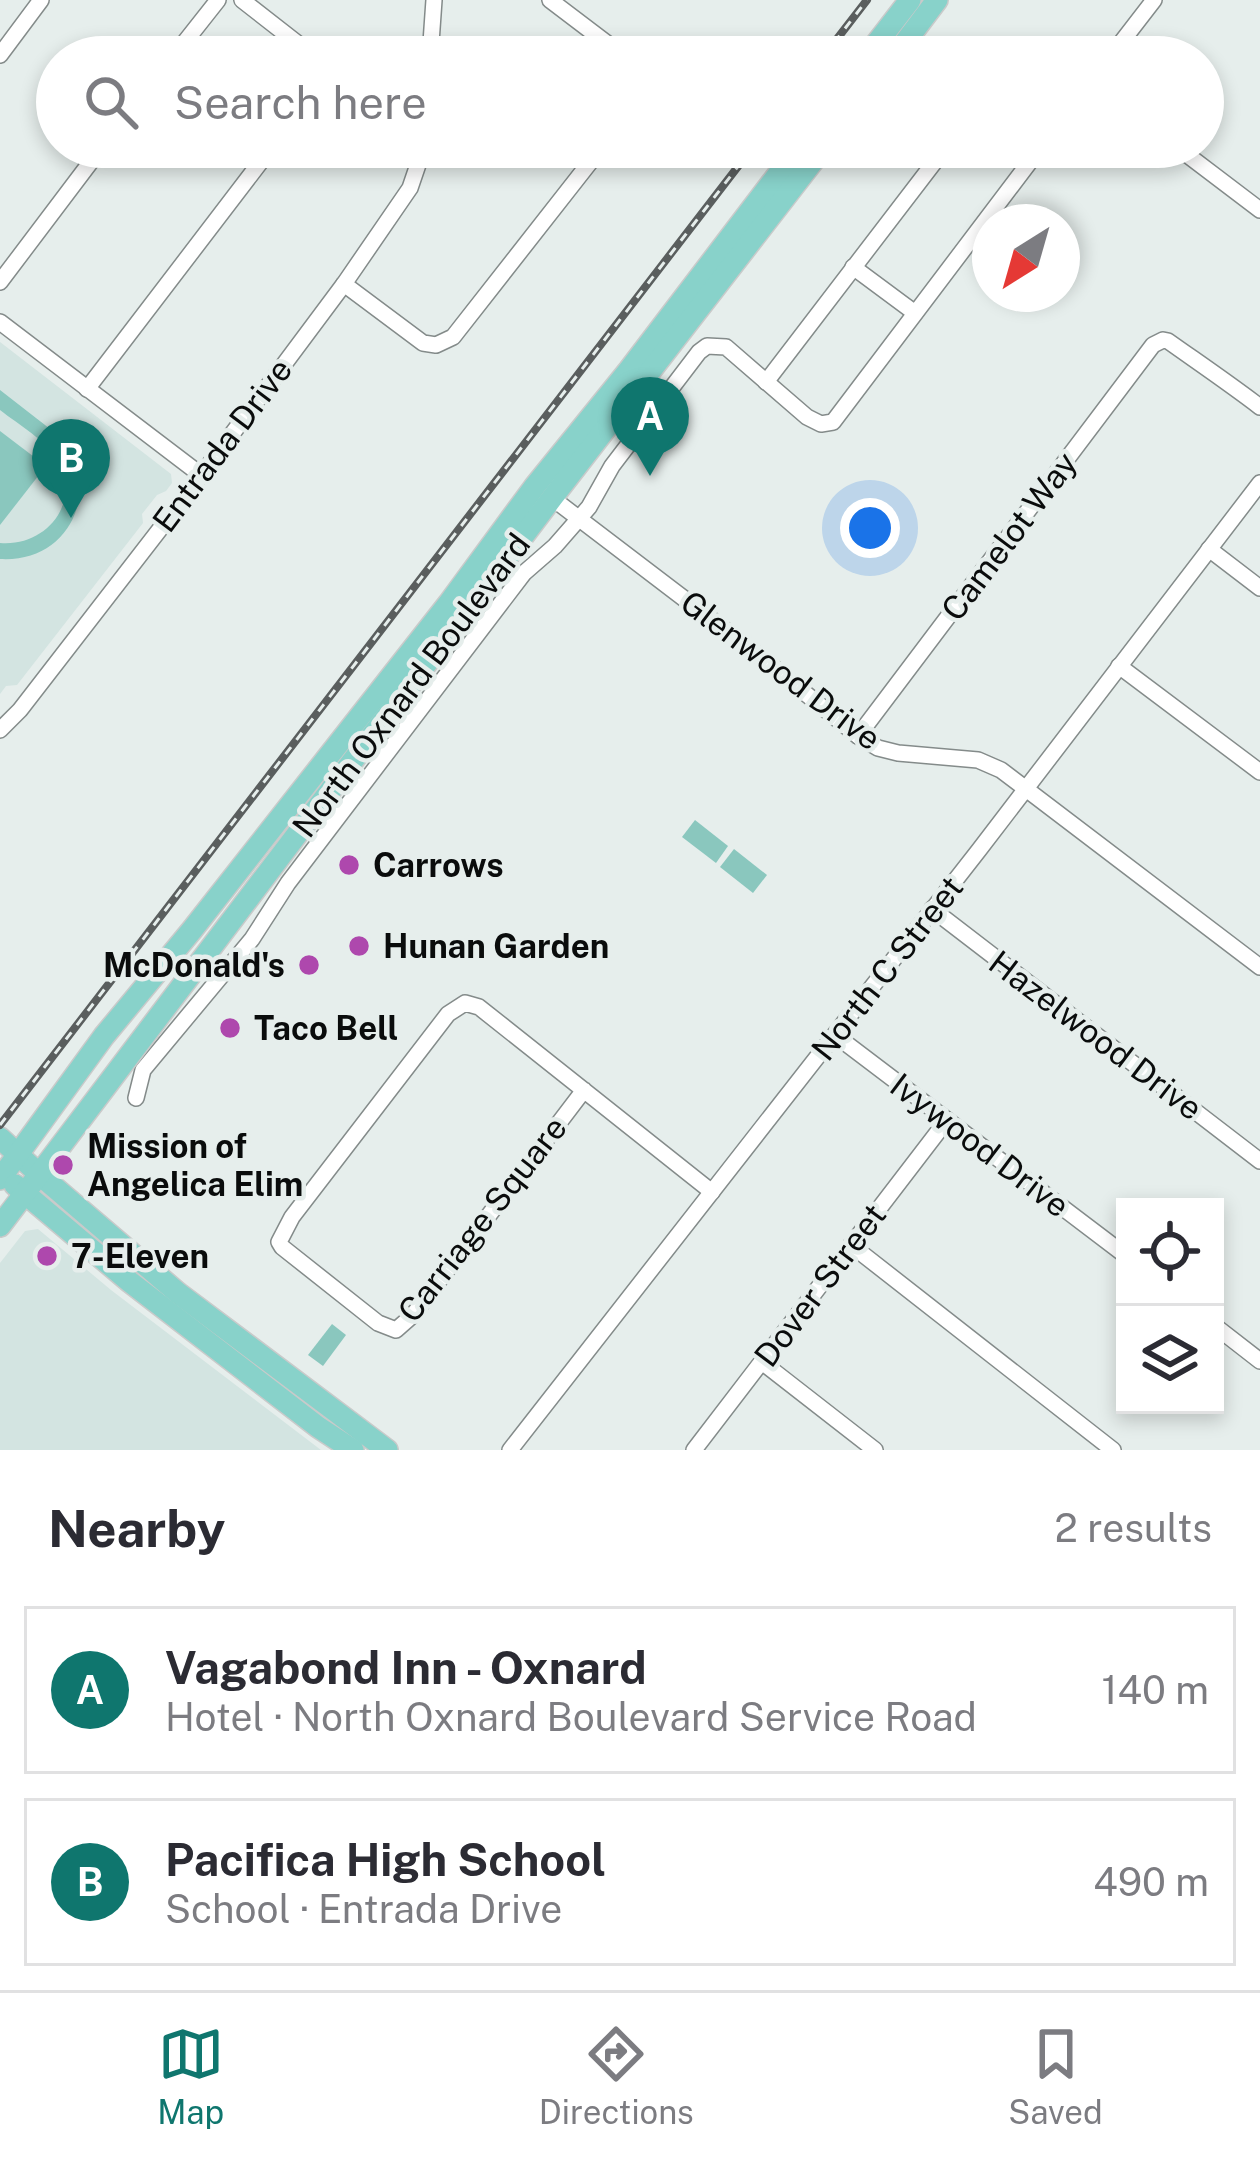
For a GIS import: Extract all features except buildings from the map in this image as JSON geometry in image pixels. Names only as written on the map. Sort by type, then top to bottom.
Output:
[{"type":"main road","points":[[882,36],[910,0]]},
{"type":"main road","points":[[901,36],[922,0]]},
{"type":"main road","points":[[910,36],[937,0]]},
{"type":"main road","name":"North Oxnard Boulevard","points":[[1,1176],[104,1036],[783,168]]},
{"type":"main road","points":[[740,226],[793,168]]},
{"type":"main road","name":"North Oxnard Boulevard","points":[[0,1226],[808,168]]},
{"type":"main road","points":[[495,541],[512,538],[532,510],[552,499],[560,474],[557,458]]},
{"type":"main road","points":[[214,901],[222,932]]},
{"type":"main road","points":[[0,1138],[19,1154],[33,1185],[130,1282],[387,1450]]},
{"type":"main road","points":[[1,1176],[33,1185]]},
{"type":"main road","points":[[272,1377],[352,1450]]},
{"type":"street","points":[[0,55],[41,0]]},
{"type":"street","points":[[190,36],[218,0]]},
{"type":"street","points":[[242,0],[288,36]]},
{"type":"street","points":[[431,36],[434,0]]},
{"type":"street","points":[[550,0],[597,36]]},
{"type":"street","points":[[1126,36],[1154,0]]},
{"type":"street","points":[[0,282],[86,168]]},
{"type":"street","points":[[87,389],[256,168]]},
{"type":"street","name":"Entrada Drive","points":[[0,730],[20,710],[344,284],[410,188],[417,168]]},
{"type":"street","points":[[344,284],[422,343],[436,345],[453,337],[586,168]]},
{"type":"street","points":[[766,382],[930,168]]},
{"type":"street","points":[[136,1098],[143,1070],[253,939],[288,883],[524,573],[555,546],[596,498],[612,466],[699,352],[717,344],[737,354],[814,421],[833,422],[1021,168]]},
{"type":"street","points":[[1205,168],[1260,210]]},
{"type":"street","points":[[853,266],[915,313]]},
{"type":"street","points":[[0,322],[201,475]]},
{"type":"street","name":"Camelot Way","points":[[859,736],[1153,345],[1163,340],[1260,407]]},
{"type":"street","name":"North C Street","points":[[510,1450],[1260,483]]},
{"type":"street","name":"Glenwood Drive","points":[[552,499],[859,736],[898,753],[977,760],[1001,770],[1260,968]]},
{"type":"street","points":[[1209,549],[1260,587]]},
{"type":"street","points":[[1119,666],[1260,772]]},
{"type":"street","name":"Hazelwood Drive","points":[[932,909],[1260,1161]]},
{"type":"street","name":"Carriage Square","points":[[584,1090],[413,1315],[396,1330],[378,1323],[279,1241],[292,1217],[456,1007],[465,1003],[479,1007],[584,1090],[712,1192]]},
{"type":"street","name":"Ivywood Drive","points":[[835,1035],[1116,1248]]},
{"type":"street","name":"Dover Street","points":[[694,1450],[947,1120]]},
{"type":"street","points":[[851,1245],[1113,1450]]},
{"type":"street","points":[[1224,1333],[1260,1361]]},
{"type":"street","points":[[761,1362],[875,1450]]},
{"type":"shaded area","points":[[0,342],[171,474],[172,483],[142,514],[143,523],[17,685],[6,686],[0,694]]},
{"type":"shaded area","points":[[0,390],[90,460],[80,473],[71,523],[49,546],[19,558],[0,559],[0,543],[31,538],[55,520],[65,493],[64,477],[47,446],[0,410]]},
{"type":"shaded area","points":[[0,431],[46,466],[0,525]]},
{"type":"shaded area","points":[[695,820],[728,846],[716,863],[682,837]]},
{"type":"shaded area","points":[[734,849],[767,875],[753,893],[720,867]]},
{"type":"shaded area","points":[[38,1229],[321,1450],[0,1450],[0,1263],[25,1231]]},
{"type":"shaded area","points":[[332,1324],[346,1335],[323,1366],[308,1355]]},
{"type":"railway","points":[[839,36],[867,0]]},
{"type":"railway","points":[[0,1125],[737,168]]},
{"type":"place","name":"Vagabond Inn - Oxnard","points":[[650,476]]},
{"type":"place","name":"Pacifica High School","points":[[71,518]]},
{"type":"place","name":"Carrows","points":[[349,865]]},
{"type":"place","name":"Hunan Garden","points":[[359,946]]},
{"type":"place","name":"McDonald's","points":[[309,965]]},
{"type":"place","name":"Taco Bell","points":[[230,1028]]},
{"type":"place","name":"Mission of Angelica Elim","points":[[63,1165]]},
{"type":"place","name":"7-Eleven","points":[[47,1256]]}]
